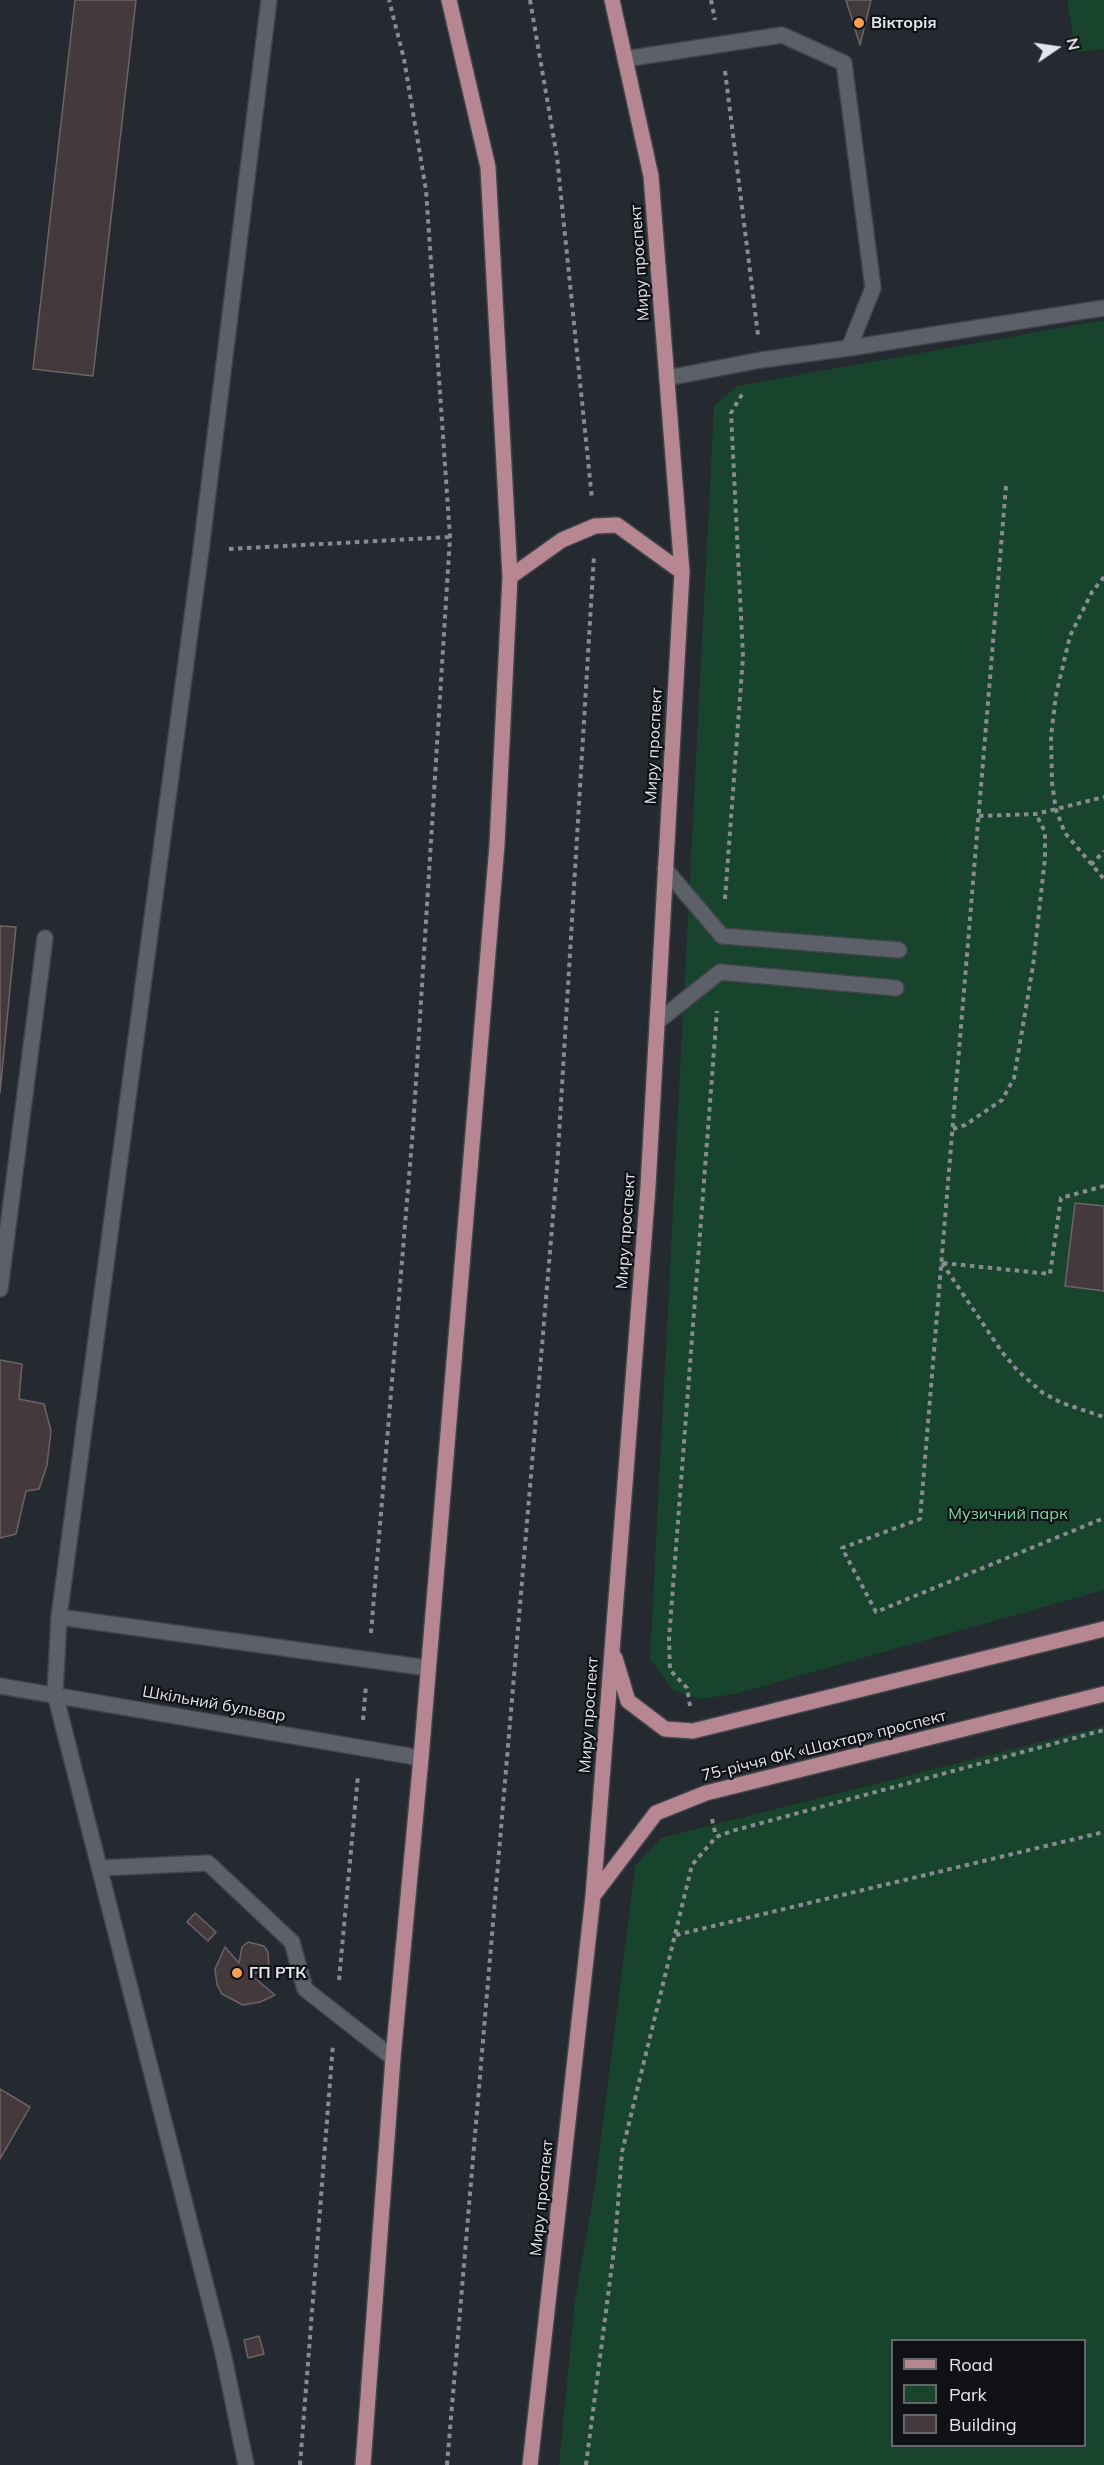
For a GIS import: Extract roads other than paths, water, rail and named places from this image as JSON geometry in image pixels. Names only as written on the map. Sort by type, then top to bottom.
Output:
[{"type":"main road","points":[[363,2465],[393,2058],[421,1758],[497,845],[510,577],[488,168],[449,0]]},
{"type":"main road","name":"Миру проспект","points":[[530,2465],[593,1896],[648,1187],[682,572],[651,176],[612,0]]},
{"type":"main road","points":[[510,577],[562,540],[595,526],[616,525],[682,572]]},
{"type":"main road","points":[[612,1650],[628,1701],[665,1729],[693,1731],[1104,1629]]},
{"type":"main road","name":"75-річчя ФК «Шахтар» проспект","points":[[593,1896],[656,1813],[696,1797],[1104,1694]]},
{"type":"street","points":[[246,2465],[223,2353],[55,1694],[59,1617],[201,550],[269,0]]},
{"type":"street","points":[[625,59],[782,35],[844,63],[873,288],[849,348]]},
{"type":"street","points":[[667,378],[761,360],[1104,308]]},
{"type":"street","points":[[665,869],[722,936],[899,950]]},
{"type":"street","points":[[0,1289],[45,938]]},
{"type":"street","points":[[657,1022],[720,972],[897,988]]},
{"type":"street","points":[[59,1617],[428,1668]]},
{"type":"street","name":"Шкільний бульвар","points":[[0,1686],[421,1758]]},
{"type":"street","points":[[99,1868],[208,1863],[292,1942],[305,1989],[393,2058]]},
{"type":"place","name":"Вікторія","points":[[859,23]]},
{"type":"place","name":"ГП РТК","points":[[237,1973]]},
{"type":"park label","name":"Музичний парк","points":[[1008,1514]]}]
